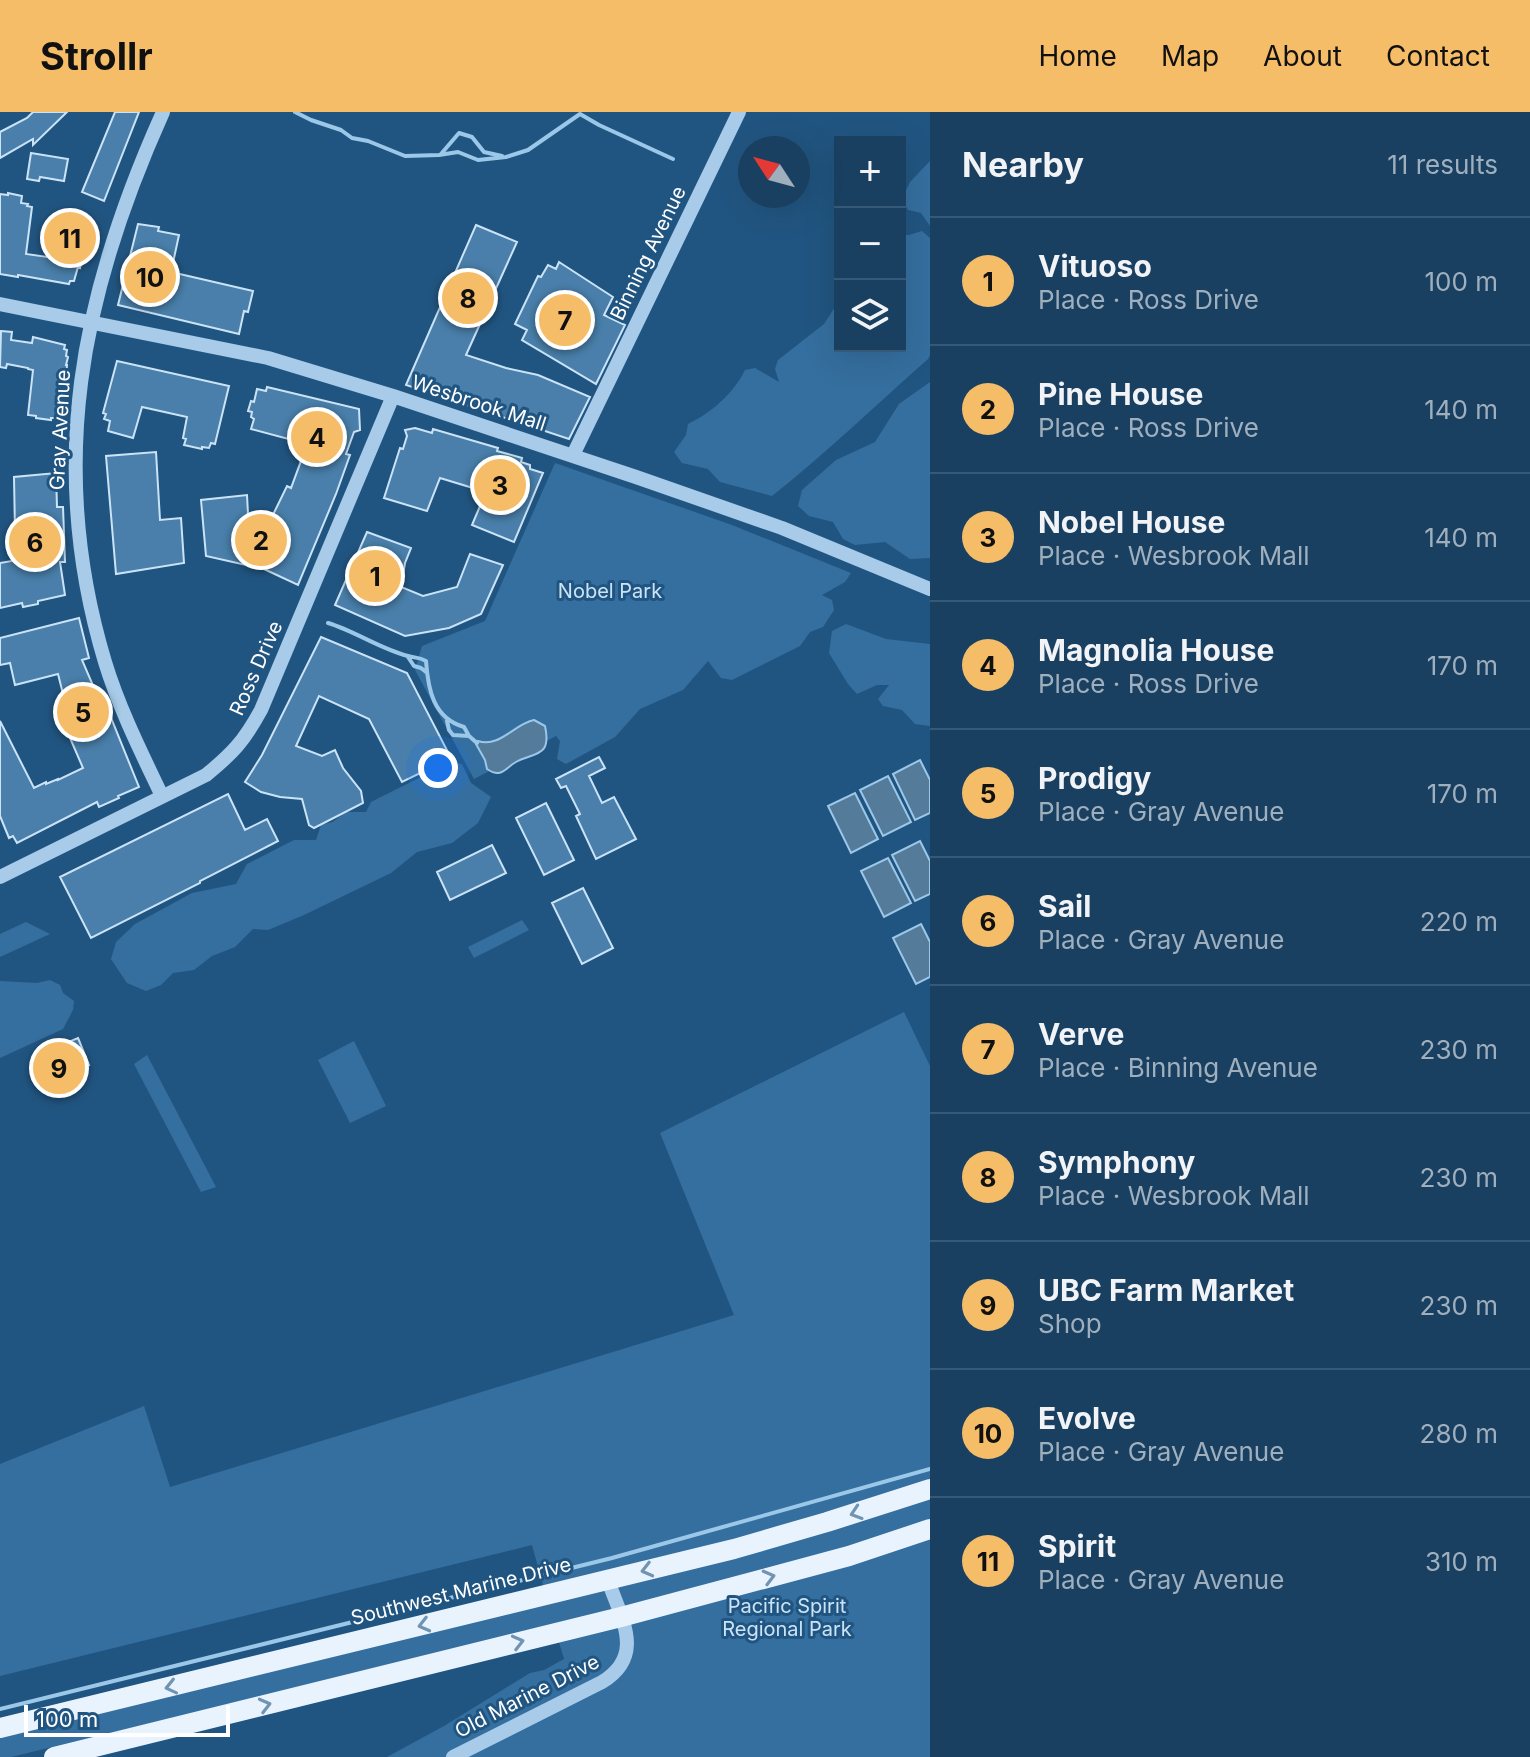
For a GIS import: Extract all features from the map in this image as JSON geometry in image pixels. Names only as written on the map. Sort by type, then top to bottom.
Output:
[{"type":"main road","name":"Southwest Marine Drive","points":[[0,1728],[734,1549],[930,1489]]},
{"type":"main road","points":[[54,1757],[621,1617],[849,1556],[930,1529]]},
{"type":"street","name":"Gray Avenue","points":[[162,796],[121,708],[93,619],[81,556],[75,470],[80,378],[91,321],[119,220],[163,112]]},
{"type":"street","name":"Binning Avenue","points":[[573,455],[739,112]]},
{"type":"street","name":"Wesbrook Mall","points":[[0,304],[268,358],[393,396],[782,528],[930,589]]},
{"type":"street","name":"Ross Drive","points":[[0,877],[206,775],[232,753],[261,710],[393,396]]},
{"type":"street","name":"Old Marine Drive","points":[[453,1757],[611,1677],[620,1669],[628,1650],[628,1640],[608,1580]]},
{"type":"green space","points":[[930,161],[930,226],[921,213],[908,210],[906,206],[906,190]]},
{"type":"green space","points":[[922,231],[930,238],[928,359],[772,496],[720,482],[708,469],[682,463],[674,452],[686,435],[688,424],[721,402],[745,370],[755,368],[779,382],[775,369],[778,360],[824,324],[834,308],[834,352],[906,352],[906,235]]},
{"type":"green space","points":[[930,382],[930,558],[910,559],[885,542],[855,545],[843,539],[833,522],[809,516],[798,506],[802,490],[836,460],[875,442],[899,404]]},
{"type":"green space","name":"Nobel Park","points":[[555,463],[732,525],[851,573],[845,582],[822,595],[832,600],[834,610],[823,627],[810,632],[800,646],[732,680],[721,678],[708,661],[683,690],[640,709],[615,737],[566,764],[557,759],[560,741],[556,736],[474,779],[415,670],[422,646],[485,621]]},
{"type":"green space","points":[[846,624],[886,639],[930,644],[930,726],[915,724],[902,710],[883,706],[878,699],[889,685],[877,685],[857,694],[848,684],[829,653],[832,631]]},
{"type":"green space","points":[[451,762],[462,764],[471,783],[491,797],[478,823],[452,843],[417,852],[391,873],[304,915],[268,930],[253,929],[235,947],[212,956],[194,970],[173,973],[161,985],[146,991],[127,983],[111,959],[116,942],[135,924],[192,893],[236,884],[247,864],[294,840],[316,840],[321,825],[333,822],[345,812],[366,812],[371,802]]},
{"type":"green space","points":[[522,920],[529,930],[474,958],[468,947]]},
{"type":"green space","points":[[26,922],[50,934],[0,957],[0,934]]},
{"type":"green space","points":[[50,980],[60,985],[63,993],[74,1001],[63,1029],[0,1058],[0,981],[37,983]]},
{"type":"green space","name":"Pacific Spirit Regional Park","points":[[904,1012],[930,1066],[930,1757],[387,1757],[530,1673],[544,1670],[564,1659],[554,1625],[11,1757],[0,1757],[0,1737],[548,1603],[532,1545],[0,1676],[0,1464],[144,1406],[170,1487],[734,1315],[660,1133]]},
{"type":"green space","points":[[354,1041],[386,1106],[350,1123],[318,1060]]},
{"type":"green space","points":[[147,1055],[216,1187],[201,1192],[134,1064]]},
{"type":"shaded area","points":[[534,720],[545,726],[547,736],[544,749],[503,772],[487,769],[476,744],[478,741],[493,741]]},
{"type":"shaded area","points":[[920,760],[930,780],[930,813],[915,820],[893,774]]},
{"type":"shaded area","points":[[888,776],[911,822],[883,836],[860,790]]},
{"type":"shaded area","points":[[855,793],[878,839],[851,853],[828,806]]},
{"type":"shaded area","points":[[920,841],[930,861],[930,894],[915,901],[892,855]]},
{"type":"shaded area","points":[[888,858],[911,903],[884,917],[861,871]]},
{"type":"shaded area","points":[[921,924],[930,942],[930,977],[916,984],[893,938]]},
{"type":"building","points":[[33,112],[67,112],[33,145],[33,139],[0,158],[0,132]]},
{"type":"building","points":[[115,112],[139,112],[104,201],[82,192]]},
{"type":"building","points":[[31,153],[68,159],[64,181],[40,177],[39,181],[27,179]]},
{"type":"building","points":[[0,194],[22,196],[21,203],[32,207],[26,254],[47,257],[49,248],[57,251],[73,213],[83,215],[82,220],[92,224],[85,261],[82,260],[78,267],[74,281],[69,284],[0,274]]},
{"type":"building","points":[[138,224],[159,227],[158,231],[179,235],[171,272],[253,291],[239,334],[118,305]]},
{"type":"building","points":[[476,225],[517,242],[466,355],[538,375],[590,397],[569,439],[406,385]]},
{"type":"building","points":[[559,262],[613,297],[604,315],[625,325],[596,384],[522,340],[527,330],[515,324],[538,276],[541,277],[548,265],[556,269]]},
{"type":"building","points":[[1,331],[12,332],[11,340],[32,343],[33,337],[65,345],[68,357],[63,416],[51,420],[28,415],[33,370],[7,364],[6,368],[0,367]]},
{"type":"building","points":[[117,361],[229,386],[215,444],[202,449],[184,445],[187,417],[142,407],[133,438],[108,431],[110,421],[104,419],[106,414],[103,413]]},
{"type":"building","points":[[267,387],[359,409],[360,430],[354,432],[346,454],[350,455],[336,494],[298,585],[264,569],[206,556],[201,500],[247,495],[248,514],[269,523],[287,486],[291,488],[305,450],[300,442],[251,429],[254,419],[252,412],[248,411],[251,401],[254,402],[257,389],[266,391]]},
{"type":"building","points":[[415,428],[432,433],[433,429],[498,448],[497,451],[522,458],[521,462],[530,465],[530,469],[543,473],[514,542],[472,525],[486,492],[440,478],[427,511],[384,498],[400,448],[403,449],[407,436],[405,430]]},
{"type":"building","points":[[156,452],[160,520],[181,518],[184,563],[116,574],[106,456]]},
{"type":"building","points":[[56,473],[57,507],[63,507],[65,562],[60,562],[65,595],[23,607],[22,603],[0,608],[0,563],[12,561],[14,477]]},
{"type":"building","points":[[367,532],[411,548],[401,587],[423,596],[457,587],[470,554],[503,565],[481,614],[449,628],[405,636],[335,605]]},
{"type":"building","points":[[79,618],[89,658],[82,660],[97,695],[101,693],[139,787],[99,807],[97,802],[17,843],[13,836],[9,838],[0,816],[0,721],[34,788],[83,768],[64,724],[61,726],[55,713],[61,710],[59,696],[63,694],[58,674],[15,685],[10,663],[0,665],[0,638]]},
{"type":"building","points":[[321,637],[407,673],[451,758],[402,782],[369,719],[319,696],[296,746],[322,756],[335,750],[343,768],[361,791],[363,803],[314,828],[309,825],[302,799],[261,792],[245,782],[262,755]]},
{"type":"building","points":[[599,757],[605,768],[589,776],[602,803],[614,797],[636,839],[596,859],[566,786],[561,788],[556,779]]},
{"type":"building","points":[[228,794],[245,830],[267,819],[278,841],[91,938],[60,877]]},
{"type":"building","points":[[546,803],[574,860],[544,875],[516,818]]},
{"type":"building","points":[[492,845],[506,873],[450,900],[437,872]]},
{"type":"building","points":[[583,888],[613,948],[582,964],[552,903]]},
{"type":"building","points":[[78,1038],[89,1065],[73,1070],[73,1076],[46,1089],[34,1067],[70,1051],[66,1043]]},
{"type":"waterway","points":[[295,112],[341,130],[352,138],[405,156],[458,152],[478,160],[506,157],[528,150],[580,114],[673,159]]},
{"type":"waterway","points":[[441,154],[459,133],[472,137],[484,152],[502,156]]},
{"type":"waterway","points":[[328,623],[387,649],[426,661],[428,682],[439,710],[445,717],[464,727],[477,743]]},
{"type":"waterway","points":[[408,657],[414,666],[426,672]]},
{"type":"waterway","points":[[447,721],[453,735],[469,736]]},
{"type":"waterway","points":[[0,1709],[612,1558],[930,1469]]},
{"type":"place","name":"Spirit","points":[[70,238]]},
{"type":"place","name":"Evolve","points":[[150,277]]},
{"type":"place","name":"Symphony","points":[[468,298]]},
{"type":"place","name":"Verve","points":[[565,320]]},
{"type":"place","name":"Magnolia House","points":[[317,437]]},
{"type":"place","name":"Nobel House","points":[[500,485]]},
{"type":"place","name":"Pine House","points":[[261,540]]},
{"type":"place","name":"Sail","points":[[35,542]]},
{"type":"place","name":"Vituoso","points":[[375,576]]},
{"type":"place","name":"Prodigy","points":[[83,712]]},
{"type":"place","name":"UBC Farm Market","points":[[59,1068]]}]
